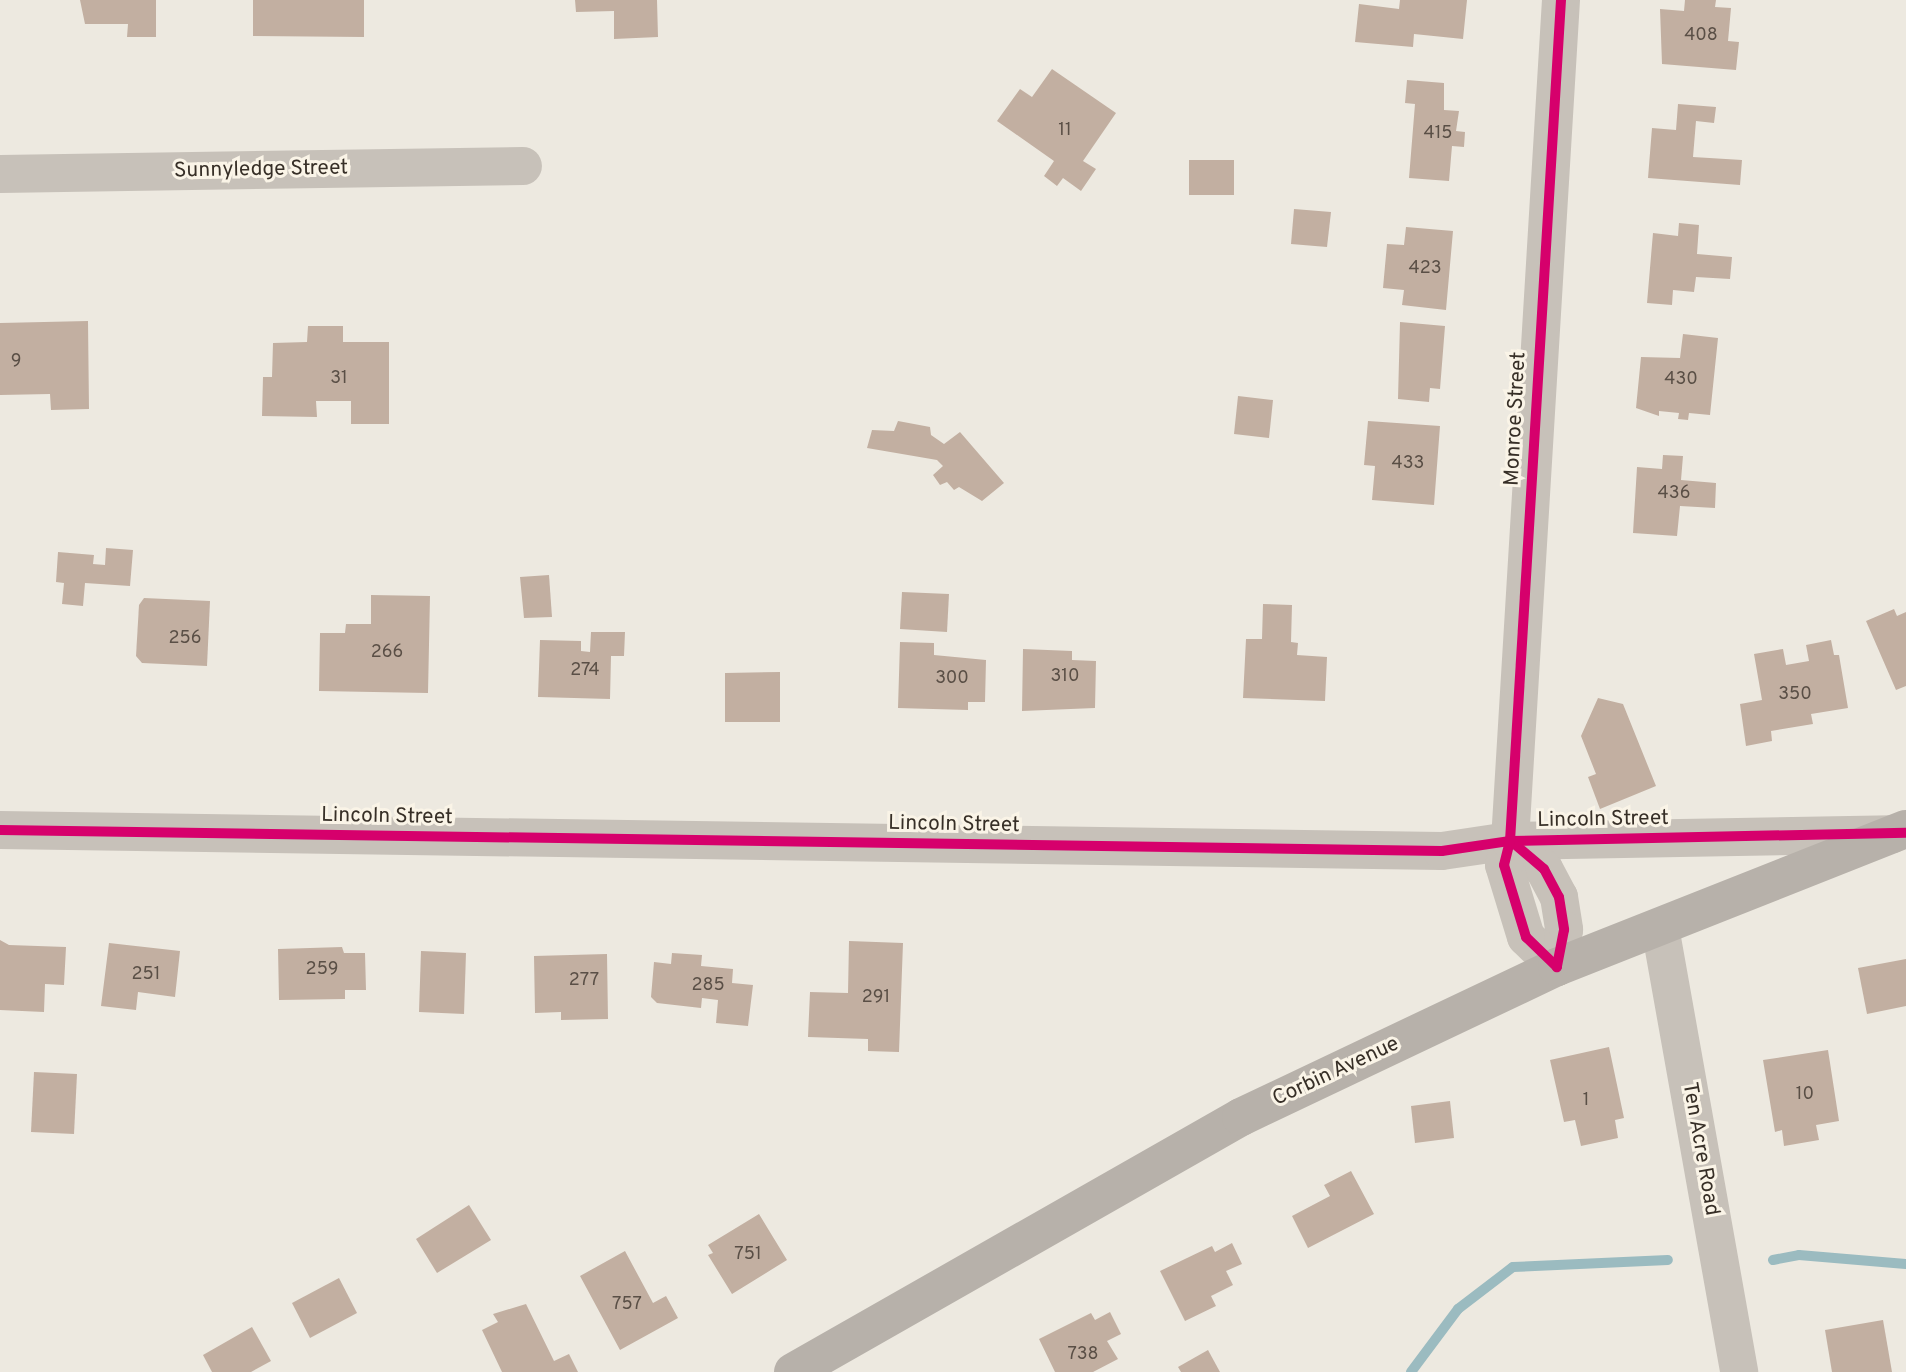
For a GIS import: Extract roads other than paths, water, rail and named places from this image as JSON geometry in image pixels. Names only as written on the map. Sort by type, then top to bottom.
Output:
[{"type":"main road","name":"Corbin Avenue","points":[[793,1372],[1241,1117],[1557,967],[1902,832]]},
{"type":"street","name":"Monroe Street","points":[[1510,841],[1561,0]]},
{"type":"street","name":"Sunnyledge Street","points":[[0,174],[523,166]]},
{"type":"street","name":"Lincoln Street","points":[[0,830],[1442,851],[1510,841],[1902,832]]},
{"type":"street","points":[[1510,841],[1544,869],[1559,897],[1564,930],[1557,967]]},
{"type":"street","name":"Ten Acre Road","points":[[1660,927],[1739,1372]]},
{"type":"waterway","points":[[1773,1260],[1799,1255],[1906,1264]]},
{"type":"waterway","points":[[1411,1372],[1458,1309],[1513,1267],[1668,1260]]}]
